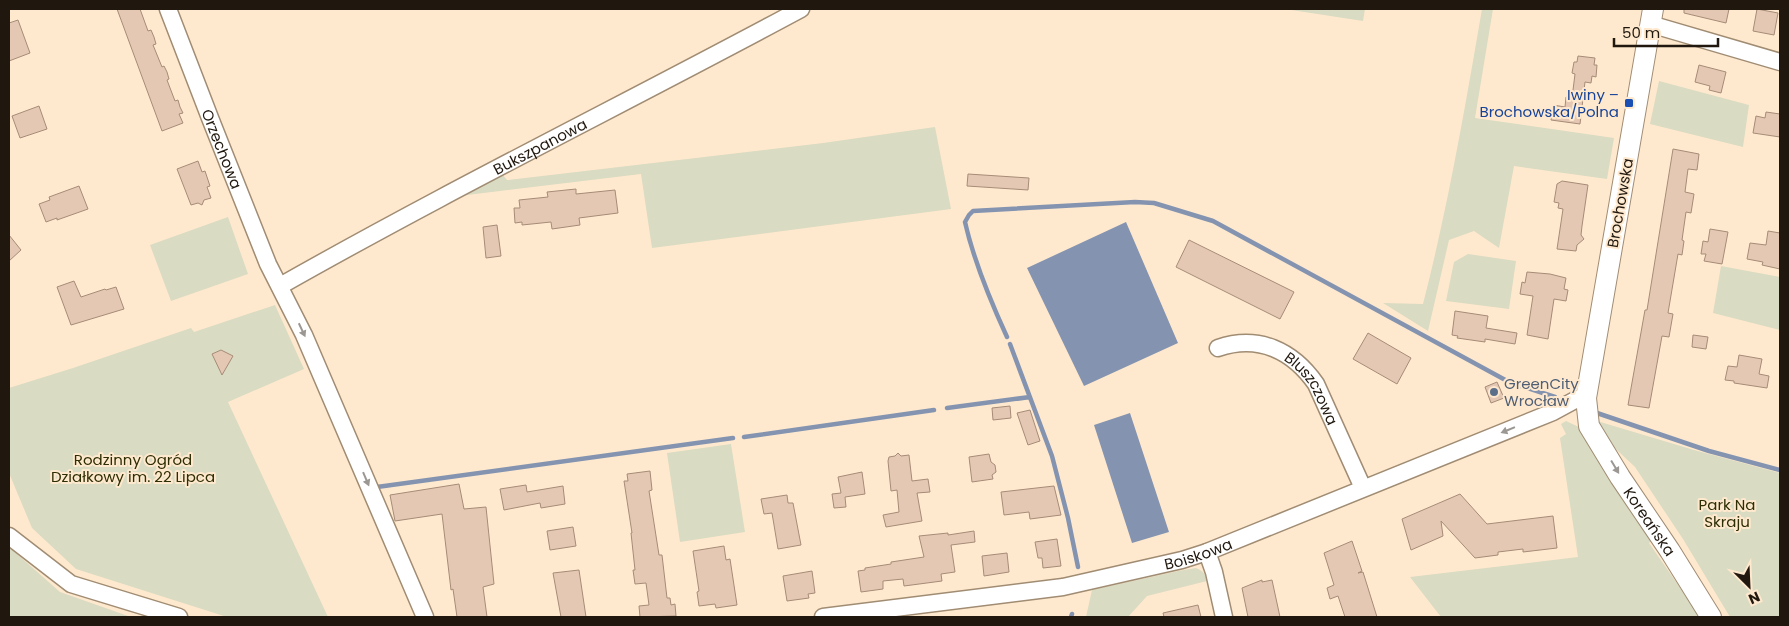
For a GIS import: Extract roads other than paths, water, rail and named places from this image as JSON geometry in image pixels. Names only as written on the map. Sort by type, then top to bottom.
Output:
[{"type":"street","name":"Orzechowa","points":[[168,9],[268,264],[304,335],[425,617]]},
{"type":"street","name":"Bukszpanowa","points":[[280,286],[425,206],[801,9]]},
{"type":"street","points":[[1652,16],[1780,62]]},
{"type":"street","name":"Brochowska","points":[[1589,426],[1586,398],[1652,16]]},
{"type":"street","name":"Bluszczowa","points":[[1218,348],[1237,344],[1263,345],[1288,355],[1305,368],[1316,384],[1370,486]]},
{"type":"street","name":"Boiskowa","points":[[823,617],[1063,587],[1182,560],[1207,552],[1553,412],[1577,399],[1586,398]]},
{"type":"street","name":"Koreańska","points":[[1589,426],[1711,617]]},
{"type":"street","points":[[9,536],[71,584],[179,617]]},
{"type":"street","points":[[1207,552],[1214,572],[1224,617]]},
{"type":"water","points":[[1126,222],[1178,343],[1084,386],[1027,268]]},
{"type":"water","points":[[1130,413],[1169,532],[1132,543],[1094,425]]},
{"type":"waterway","points":[[1007,337],[973,252],[965,222],[973,211],[1135,202],[1154,203],[1213,221],[1509,382],[1555,397]]},
{"type":"waterway","points":[[1010,344],[1052,456],[1078,567]]},
{"type":"waterway","points":[[947,408],[1030,397]]},
{"type":"waterway","points":[[744,437],[934,410]]},
{"type":"waterway","points":[[1597,413],[1709,451],[1780,470]]},
{"type":"waterway","points":[[377,487],[733,438]]},
{"type":"place","name":"Iwiny – Brochowska/Polna","points":[[1629,103]]},
{"type":"place","name":"GreenCity Wrocław","points":[[1494,392]]},
{"type":"park label","name":"Rodzinny Ogród Działkowy im. 22 Lipca","points":[[133,468]]},
{"type":"park label","name":"Park Na Skraju","points":[[1727,512]]}]
